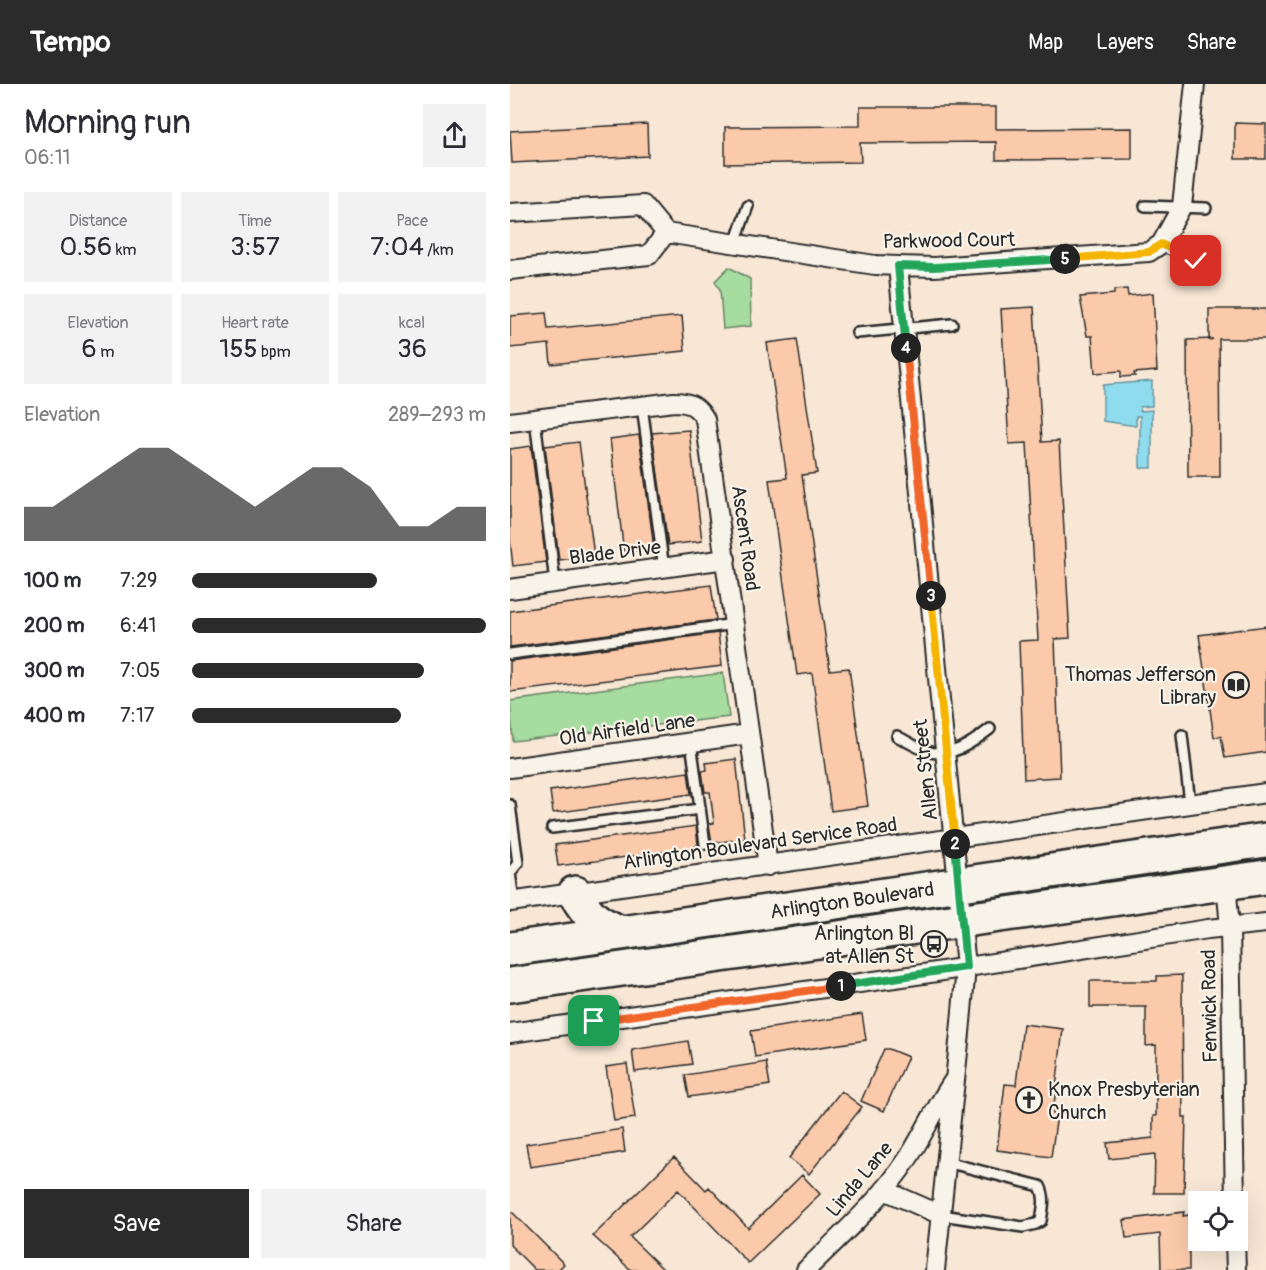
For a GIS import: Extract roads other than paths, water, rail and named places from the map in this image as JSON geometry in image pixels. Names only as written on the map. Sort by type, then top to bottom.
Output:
[{"type":"highway","name":"Arlington Boulevard","points":[[510,949],[1266,840]]},
{"type":"highway","name":"Arlington Boulevard","points":[[510,985],[1266,877]]},
{"type":"highway","points":[[574,893],[584,910],[599,924],[621,933]]},
{"type":"highway","points":[[547,944],[561,932],[568,919],[574,893]]},
{"type":"street","points":[[1161,244],[1182,206],[1195,84]]},
{"type":"street","points":[[510,213],[643,204],[666,233],[649,255],[510,270]]},
{"type":"street","name":"Parkwood Court","points":[[666,233],[875,265],[934,267],[1127,255],[1149,252],[1161,244]]},
{"type":"street","name":"Allen Street","points":[[898,266],[966,967],[935,1270]]},
{"type":"street","name":"Ascent Road","points":[[510,422],[686,402],[698,407],[705,419],[768,866]]},
{"type":"street","name":"Blade Drive","points":[[510,589],[726,559]]},
{"type":"street","name":"Old Airfield Lane","points":[[510,768],[749,734]]},
{"type":"street","name":"Arlington Boulevard Service Road","points":[[512,902],[1266,793]]},
{"type":"street","name":"Fenwick Road","points":[[1226,883],[1230,928],[1235,1191]]},
{"type":"street","points":[[510,1033],[930,974],[1208,929],[1266,923]]},
{"type":"street","name":"Linda Lane","points":[[806,1270],[884,1190],[907,1160],[937,1104],[955,1078]]},
{"type":"street","points":[[884,1190],[940,1215]]},
{"type":"street","points":[[1235,1251],[1236,1270]]},
{"type":"lane","points":[[735,243],[748,206]]},
{"type":"lane","points":[[1145,206],[1206,208]]},
{"type":"lane","points":[[1161,244],[1196,261]]},
{"type":"lane","points":[[858,333],[952,324]]},
{"type":"lane","points":[[642,406],[664,569]]},
{"type":"lane","points":[[535,419],[555,582]]},
{"type":"lane","points":[[510,654],[735,624]]},
{"type":"lane","points":[[897,736],[928,752],[946,752],[965,748],[990,729]]},
{"type":"lane","points":[[1182,735],[1191,803]]},
{"type":"lane","points":[[691,742],[705,844]]},
{"type":"lane","points":[[510,806],[518,863],[510,873],[512,902]]},
{"type":"lane","points":[[552,828],[700,809]]},
{"type":"lane","points":[[940,1215],[1023,1227],[1041,1221],[1044,1203],[1044,1194],[1040,1186],[946,1162]]},
{"type":"water","points":[[1152,381],[1152,406],[1140,407],[1140,411],[1152,410],[1152,468],[1140,468],[1140,416],[1136,416],[1136,426],[1103,421],[1103,385]]},
{"type":"place","name":"Thomas Jefferson Library","points":[[1236,685]]},
{"type":"place","name":"Arlington Bl at Allen St","points":[[934,944]]},
{"type":"place","name":"Knox Presbyterian Church","points":[[1029,1100]]}]
